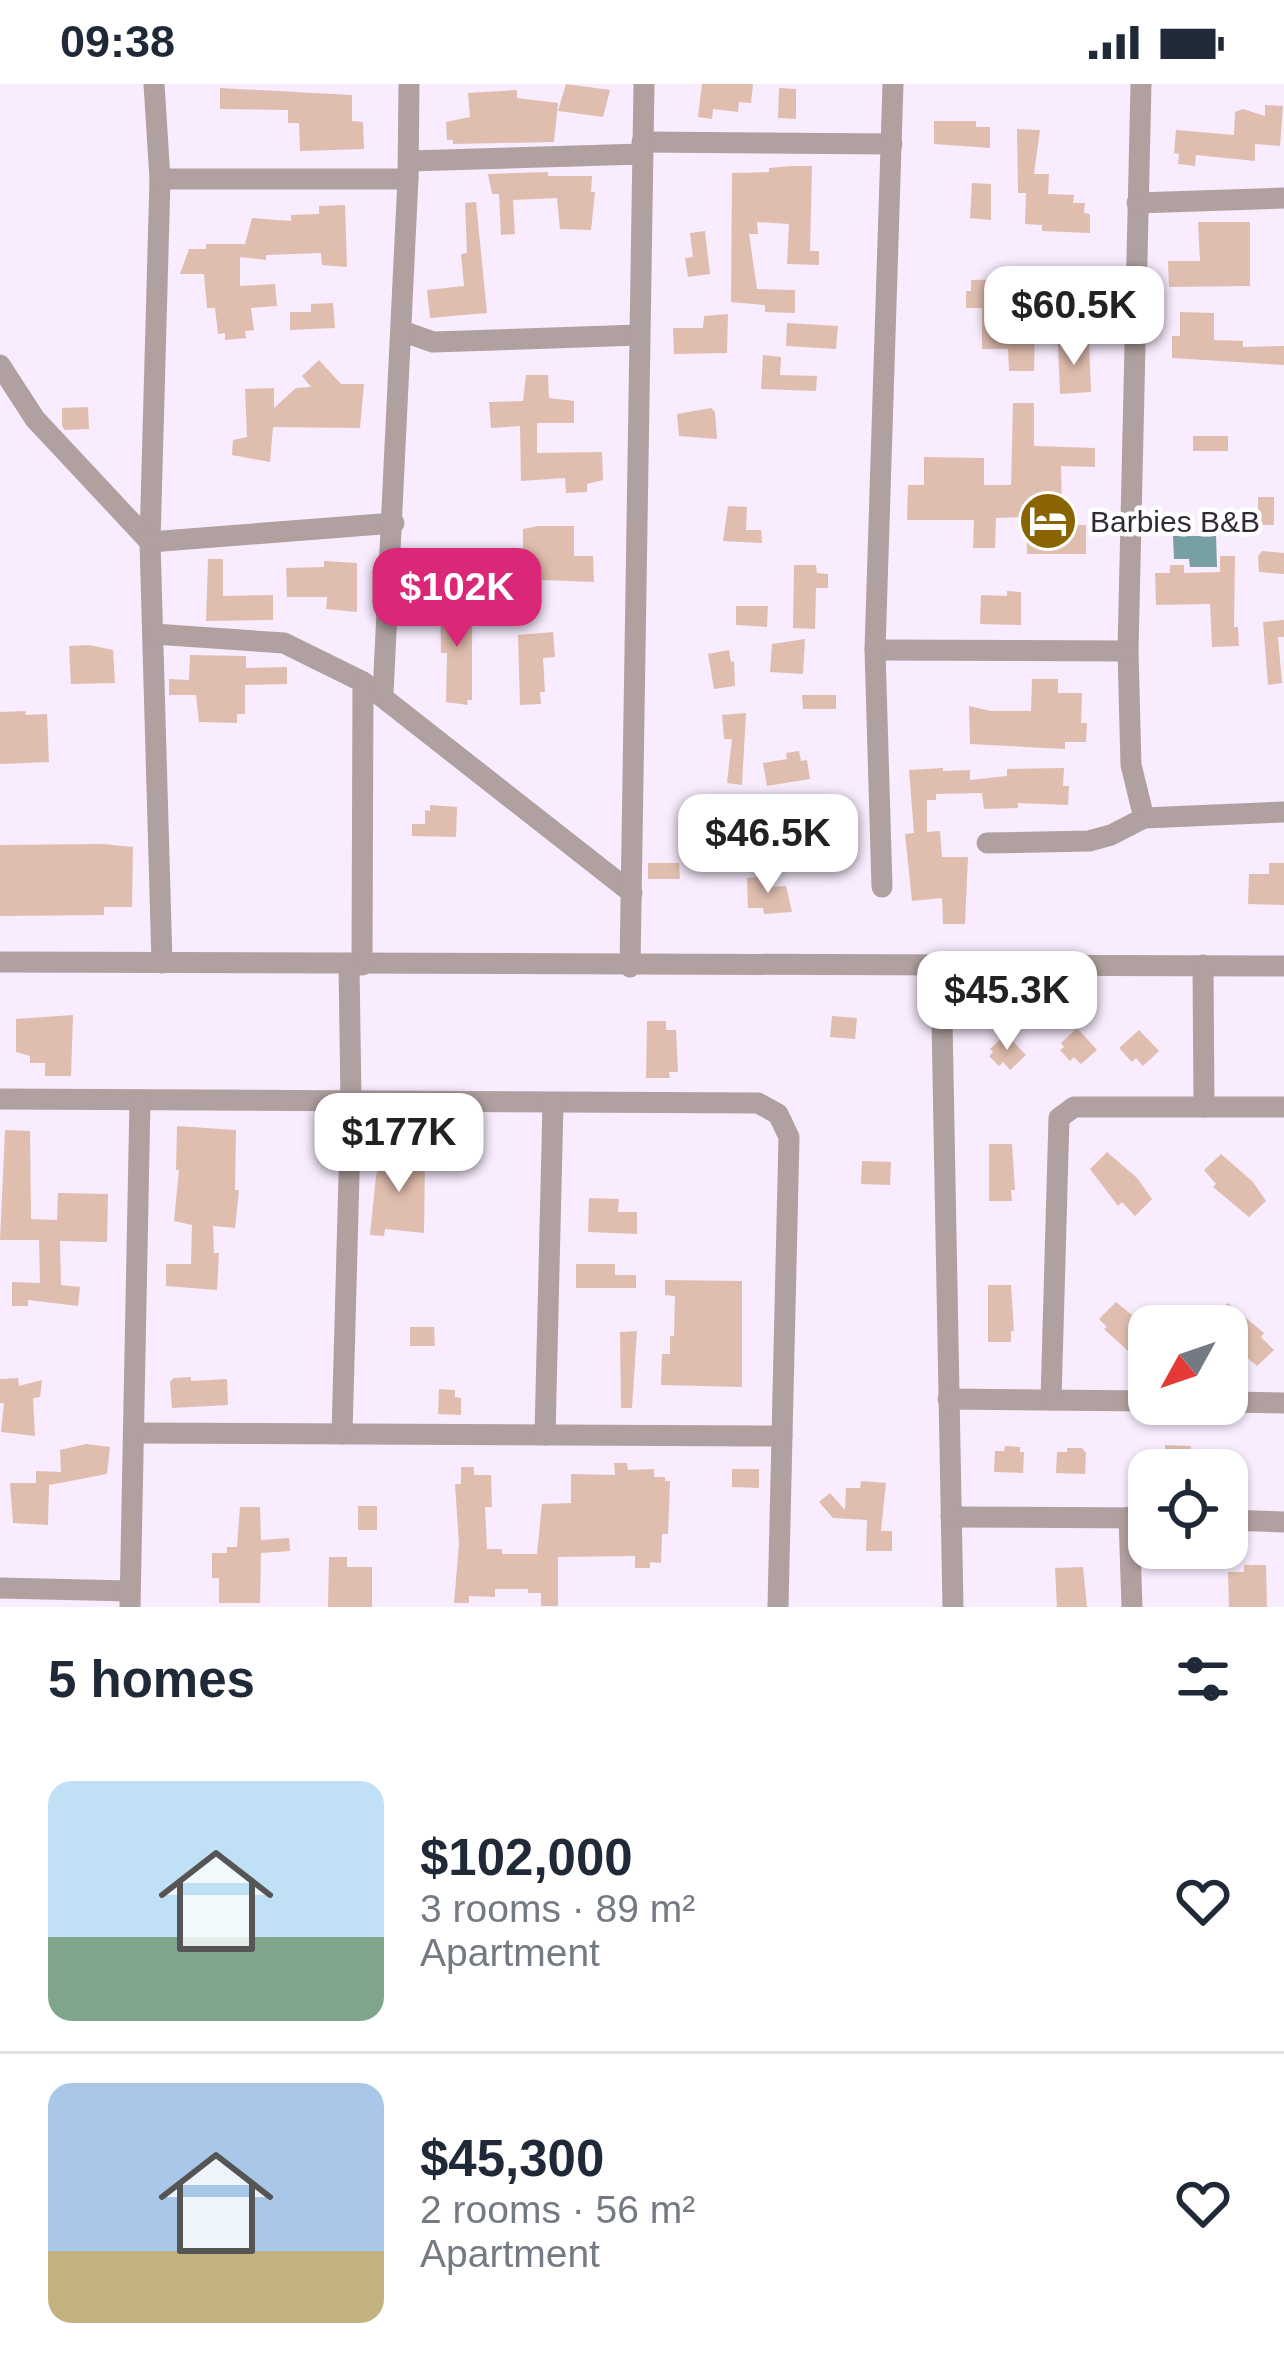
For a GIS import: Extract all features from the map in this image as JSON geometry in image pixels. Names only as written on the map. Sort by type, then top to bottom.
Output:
[{"type":"street","points":[[154,84],[160,179],[149,542],[162,963]]},
{"type":"street","points":[[342,1434],[356,964],[373,688],[394,523],[409,84]]},
{"type":"street","points":[[630,967],[644,84]]},
{"type":"street","points":[[882,887],[875,650],[893,84]]},
{"type":"street","points":[[1141,84],[1128,650],[1131,765],[1144,818]]},
{"type":"street","points":[[160,179],[408,170],[642,148],[892,144]]},
{"type":"street","points":[[1137,202],[1284,198]]},
{"type":"street","points":[[402,331],[433,342],[639,335]]},
{"type":"street","points":[[400,364],[433,342]]},
{"type":"street","points":[[0,365],[35,419],[149,542]]},
{"type":"street","points":[[149,542],[394,523]]},
{"type":"street","points":[[154,634],[284,643],[373,688],[632,893]]},
{"type":"street","points":[[875,650],[1128,650]]},
{"type":"street","points":[[987,843],[1088,841],[1144,818],[1284,812]]},
{"type":"street","points":[[0,962],[1284,966]]},
{"type":"street","points":[[1204,965],[1204,1107]]},
{"type":"street","points":[[940,968],[953,1607]]},
{"type":"street","points":[[0,1099],[758,1103],[778,1114],[789,1136],[778,1607]]},
{"type":"street","points":[[0,1588],[130,1599],[140,1100]]},
{"type":"street","points":[[545,1435],[554,1104]]},
{"type":"street","points":[[1052,1400],[1056,1124],[1074,1107],[1284,1107]]},
{"type":"street","points":[[948,1399],[1128,1401]]},
{"type":"street","points":[[1248,1402],[1284,1403]]},
{"type":"street","points":[[134,1432],[782,1436]]},
{"type":"street","points":[[951,1516],[1128,1517]]},
{"type":"street","points":[[1248,1521],[1284,1522]]},
{"type":"street","points":[[1132,1607],[1135,1569]]},
{"type":"shaded area","points":[[1173,536],[1216,536],[1217,567],[1190,567],[1189,559],[1174,559]]},
{"type":"building","points":[[566,84],[610,90],[603,117],[558,111]]},
{"type":"building","points":[[702,84],[753,84],[751,103],[739,102],[738,112],[713,109],[712,119],[698,117]]},
{"type":"building","points":[[220,88],[352,95],[352,121],[363,122],[364,149],[300,151],[299,123],[288,123],[288,110],[220,109]]},
{"type":"building","points":[[779,88],[796,89],[796,119],[778,118]]},
{"type":"building","points":[[517,90],[517,98],[558,103],[554,142],[453,144],[447,140],[446,122],[470,117],[468,93]]},
{"type":"building","points":[[1265,105],[1283,106],[1280,146],[1255,144],[1255,161],[1196,155],[1195,166],[1178,164],[1176,130],[1234,135],[1235,112],[1243,109],[1265,116]]},
{"type":"building","points":[[934,121],[976,121],[976,127],[990,127],[990,148],[934,144]]},
{"type":"building","points":[[1017,129],[1040,130],[1034,174],[1049,174],[1048,194],[1074,195],[1073,203],[1085,203],[1090,233],[1042,231],[1042,225],[1025,224],[1026,193],[1018,193]]},
{"type":"building","points":[[812,166],[810,251],[819,251],[819,265],[787,264],[789,224],[757,222],[758,234],[749,234],[757,289],[795,290],[795,313],[765,312],[765,305],[731,302],[732,173]]},
{"type":"building","points":[[548,172],[548,176],[592,176],[591,230],[560,229],[557,198],[513,200],[515,234],[501,235],[499,194],[492,194],[488,174]]},
{"type":"building","points":[[972,183],[991,184],[991,220],[970,218]]},
{"type":"building","points":[[476,202],[487,313],[430,318],[427,290],[464,286],[465,203]]},
{"type":"building","points":[[345,205],[347,267],[322,265],[321,253],[266,255],[266,260],[240,257],[240,286],[275,284],[277,306],[251,308],[254,330],[245,331],[246,338],[225,340],[225,333],[218,334],[215,308],[207,308],[204,274],[180,274],[189,249],[245,244],[252,218],[291,221],[291,215],[319,214],[319,206]]},
{"type":"building","points":[[1198,222],[1250,222],[1250,286],[1169,287],[1168,261],[1200,261]]},
{"type":"building","points":[[705,231],[710,274],[688,277],[685,258],[693,257],[690,233]]},
{"type":"building","points":[[1051,267],[1078,268],[1082,310],[1056,311],[1055,300],[1050,300]]},
{"type":"building","points":[[1023,279],[1021,322],[1035,322],[1034,371],[1009,371],[1008,349],[982,349],[982,308],[966,308],[966,291],[971,291],[971,280]]},
{"type":"building","points":[[333,303],[335,328],[290,330],[290,312],[311,312],[311,304]]},
{"type":"building","points":[[1180,312],[1214,313],[1214,340],[1243,341],[1243,347],[1284,346],[1284,365],[1172,358],[1172,336],[1180,336]]},
{"type":"building","points":[[728,314],[727,353],[674,354],[673,328],[703,328],[704,316]]},
{"type":"building","points":[[787,323],[838,326],[836,349],[786,346]]},
{"type":"building","points":[[1089,343],[1091,392],[1060,394],[1058,344]]},
{"type":"building","points":[[763,355],[781,357],[780,375],[817,376],[816,391],[761,389]]},
{"type":"building","points":[[319,360],[341,384],[364,384],[360,428],[273,427],[270,462],[232,455],[233,440],[247,437],[245,389],[274,388],[274,408],[296,388],[311,387],[302,376]]},
{"type":"building","points":[[526,375],[548,375],[549,398],[574,401],[574,423],[537,423],[537,453],[602,452],[603,480],[587,484],[587,492],[566,493],[565,478],[521,481],[520,426],[491,428],[489,402],[523,401]]},
{"type":"building","points":[[1013,403],[1034,403],[1034,446],[1095,448],[1095,467],[1061,466],[1062,510],[1070,510],[1070,525],[1086,525],[1086,554],[1027,554],[1026,517],[996,518],[995,548],[973,548],[974,520],[907,520],[908,485],[924,485],[924,457],[984,458],[984,485],[1011,485]]},
{"type":"building","points":[[88,407],[89,429],[65,430],[62,408]]},
{"type":"building","points":[[711,408],[717,439],[679,436],[677,414]]},
{"type":"building","points":[[1193,436],[1228,436],[1228,451],[1193,451]]},
{"type":"building","points":[[1258,497],[1274,497],[1274,525],[1258,525]]},
{"type":"building","points":[[728,506],[747,507],[746,530],[761,530],[762,543],[723,541]]},
{"type":"building","points":[[574,526],[574,556],[593,556],[594,582],[542,580],[542,571],[523,550],[523,529]]},
{"type":"building","points":[[1262,551],[1284,553],[1284,574],[1259,572]]},
{"type":"building","points":[[1220,556],[1235,556],[1234,627],[1238,627],[1239,646],[1212,647],[1210,604],[1156,605],[1155,573],[1170,573],[1170,565],[1184,565],[1184,573],[1220,572]]},
{"type":"building","points":[[208,559],[223,559],[223,596],[273,595],[273,620],[206,621]]},
{"type":"building","points":[[324,561],[357,563],[357,612],[326,609],[327,597],[287,597],[286,568],[324,567]]},
{"type":"building","points":[[794,565],[816,565],[817,573],[828,574],[828,588],[816,588],[815,629],[793,628]]},
{"type":"building","points":[[1007,591],[1021,592],[1021,625],[980,624],[981,595],[1007,596]]},
{"type":"building","points":[[440,594],[454,594],[454,608],[472,608],[472,700],[467,700],[468,705],[446,702],[447,653],[441,653]]},
{"type":"building","points":[[736,606],[768,606],[767,627],[736,625]]},
{"type":"building","points":[[1284,620],[1284,637],[1278,637],[1282,683],[1268,685],[1263,622]]},
{"type":"building","points":[[553,632],[555,657],[543,658],[541,704],[520,705],[518,635]]},
{"type":"building","points":[[805,639],[803,674],[770,672],[772,644]]},
{"type":"building","points":[[69,646],[113,650],[115,683],[71,684]]},
{"type":"building","points":[[729,650],[735,686],[714,689],[708,654]]},
{"type":"building","points":[[190,655],[246,656],[246,668],[287,667],[287,684],[245,685],[245,714],[237,714],[237,723],[199,722],[196,695],[169,695],[169,679],[189,680]]},
{"type":"building","points":[[1032,679],[1058,679],[1058,693],[1082,693],[1086,742],[1065,742],[1065,749],[970,744],[969,706],[1031,711]]},
{"type":"building","points":[[802,695],[836,695],[836,709],[803,709]]},
{"type":"building","points":[[25,711],[26,715],[47,714],[49,762],[0,764],[0,712]]},
{"type":"building","points":[[746,713],[742,785],[727,783],[732,739],[724,739],[722,715]]},
{"type":"building","points":[[799,751],[801,761],[807,760],[810,779],[767,786],[763,763],[787,759],[786,753]]},
{"type":"building","points":[[1064,768],[1063,786],[1069,786],[1068,805],[1018,803],[1018,808],[984,809],[982,793],[936,794],[936,800],[927,800],[927,832],[940,831],[942,857],[968,857],[965,924],[943,924],[942,898],[912,901],[905,834],[914,833],[909,770],[970,770],[970,780],[1007,776],[1007,769]]},
{"type":"building","points":[[430,805],[457,807],[456,837],[412,836],[412,824],[425,824]]},
{"type":"building","points":[[730,810],[745,810],[745,844],[730,843]]},
{"type":"building","points":[[0,845],[133,847],[132,907],[104,907],[104,915],[0,916]]},
{"type":"building","points":[[648,863],[679,863],[680,879],[648,879]]},
{"type":"building","points":[[1269,863],[1284,863],[1284,905],[1248,904],[1249,874],[1269,874]]},
{"type":"building","points":[[770,876],[771,887],[786,886],[792,912],[764,914],[763,908],[748,908],[747,878]]},
{"type":"building","points":[[73,1015],[71,1076],[45,1076],[45,1063],[30,1063],[30,1056],[16,1052],[16,1019]]},
{"type":"building","points":[[832,1016],[857,1018],[855,1039],[830,1037]]},
{"type":"building","points":[[647,1021],[666,1021],[666,1030],[676,1030],[678,1072],[669,1072],[670,1078],[646,1078]]},
{"type":"building","points":[[1077,1028],[1097,1050],[1081,1064],[1074,1057],[1070,1061],[1060,1050]]},
{"type":"building","points":[[1139,1030],[1159,1051],[1143,1066],[1119,1048]]},
{"type":"building","points":[[1006,1034],[1026,1055],[1010,1070],[989,1056]]},
{"type":"building","points":[[177,1126],[236,1130],[235,1190],[239,1190],[235,1228],[213,1226],[214,1253],[219,1253],[217,1290],[166,1286],[166,1264],[191,1264],[192,1225],[174,1221]]},
{"type":"building","points":[[5,1130],[30,1131],[31,1219],[57,1220],[58,1193],[108,1194],[107,1242],[60,1241],[61,1285],[80,1287],[78,1306],[28,1300],[28,1306],[12,1306],[12,1282],[40,1283],[39,1240],[0,1240]]},
{"type":"building","points":[[989,1144],[1012,1144],[1012,1201],[989,1201]]},
{"type":"building","points":[[1107,1152],[1137,1178],[1152,1199],[1135,1216],[1122,1202],[1118,1206],[1090,1169]]},
{"type":"building","points":[[384,1154],[425,1156],[424,1233],[385,1229],[384,1236],[370,1235],[376,1176]]},
{"type":"building","points":[[1221,1154],[1253,1182],[1266,1201],[1249,1217],[1213,1187],[1216,1184],[1204,1170]]},
{"type":"building","points":[[862,1161],[891,1162],[890,1185],[861,1184]]},
{"type":"building","points":[[589,1198],[619,1199],[618,1212],[637,1212],[637,1234],[588,1232]]},
{"type":"building","points":[[576,1264],[615,1264],[615,1275],[636,1275],[636,1288],[576,1288]]},
{"type":"building","points":[[665,1280],[742,1281],[742,1387],[661,1385],[662,1354],[670,1354],[670,1336],[674,1336],[675,1296],[665,1295]]},
{"type":"building","points":[[988,1285],[1011,1285],[1011,1342],[988,1342]]},
{"type":"building","points":[[1116,1302],[1128,1312],[1128,1351],[1104,1329],[1099,1319]]},
{"type":"building","points":[[1248,1320],[1274,1350],[1257,1366],[1248,1358]]},
{"type":"building","points":[[410,1327],[434,1327],[435,1346],[410,1346]]},
{"type":"building","points":[[637,1331],[632,1408],[621,1408],[620,1332]]},
{"type":"building","points":[[191,1377],[191,1381],[227,1379],[228,1405],[172,1408],[170,1382]]},
{"type":"building","points":[[18,1378],[19,1386],[42,1380],[40,1397],[33,1398],[35,1436],[1,1432],[0,1379]]},
{"type":"building","points":[[439,1389],[455,1390],[455,1397],[461,1398],[461,1415],[438,1414]]},
{"type":"building","points":[[86,1444],[110,1447],[107,1474],[49,1485],[48,1525],[13,1523],[10,1483],[36,1483],[36,1471],[61,1472],[60,1450]]},
{"type":"building","points":[[1165,1445],[1191,1446],[1191,1449],[1165,1449]]},
{"type":"building","points":[[1005,1446],[1024,1452],[1023,1473],[994,1472],[995,1451],[1004,1451]]},
{"type":"building","points":[[1067,1448],[1082,1448],[1086,1453],[1085,1474],[1056,1473],[1057,1452],[1067,1452]]},
{"type":"building","points":[[614,1463],[627,1463],[628,1470],[654,1469],[654,1477],[670,1481],[668,1534],[662,1534],[661,1563],[635,1568],[635,1556],[558,1557],[558,1606],[541,1606],[541,1593],[528,1593],[528,1589],[495,1589],[495,1597],[469,1596],[469,1603],[454,1603],[459,1544],[455,1484],[461,1484],[461,1467],[474,1467],[474,1475],[491,1475],[492,1507],[485,1507],[487,1549],[537,1554],[542,1504],[571,1503],[571,1474],[615,1475]]},
{"type":"building","points":[[732,1469],[759,1469],[759,1488],[732,1487]]},
{"type":"building","points":[[861,1481],[886,1483],[881,1531],[892,1531],[892,1551],[866,1551],[867,1520],[833,1518],[819,1502],[830,1493],[845,1510],[846,1488],[860,1488]]},
{"type":"building","points":[[358,1506],[377,1506],[377,1530],[358,1530]]},
{"type":"building","points":[[240,1507],[260,1507],[261,1540],[289,1538],[290,1551],[261,1553],[260,1603],[219,1603],[212,1553],[237,1547]]},
{"type":"building","points":[[329,1557],[347,1557],[347,1567],[372,1567],[372,1607],[328,1607]]},
{"type":"building","points":[[1248,1565],[1266,1565],[1267,1607],[1229,1607],[1228,1572],[1244,1572]]},
{"type":"building","points":[[1083,1567],[1087,1607],[1057,1607],[1055,1568]]},
{"type":"place","name":"Barbies B&B","points":[[1048,521]]}]
